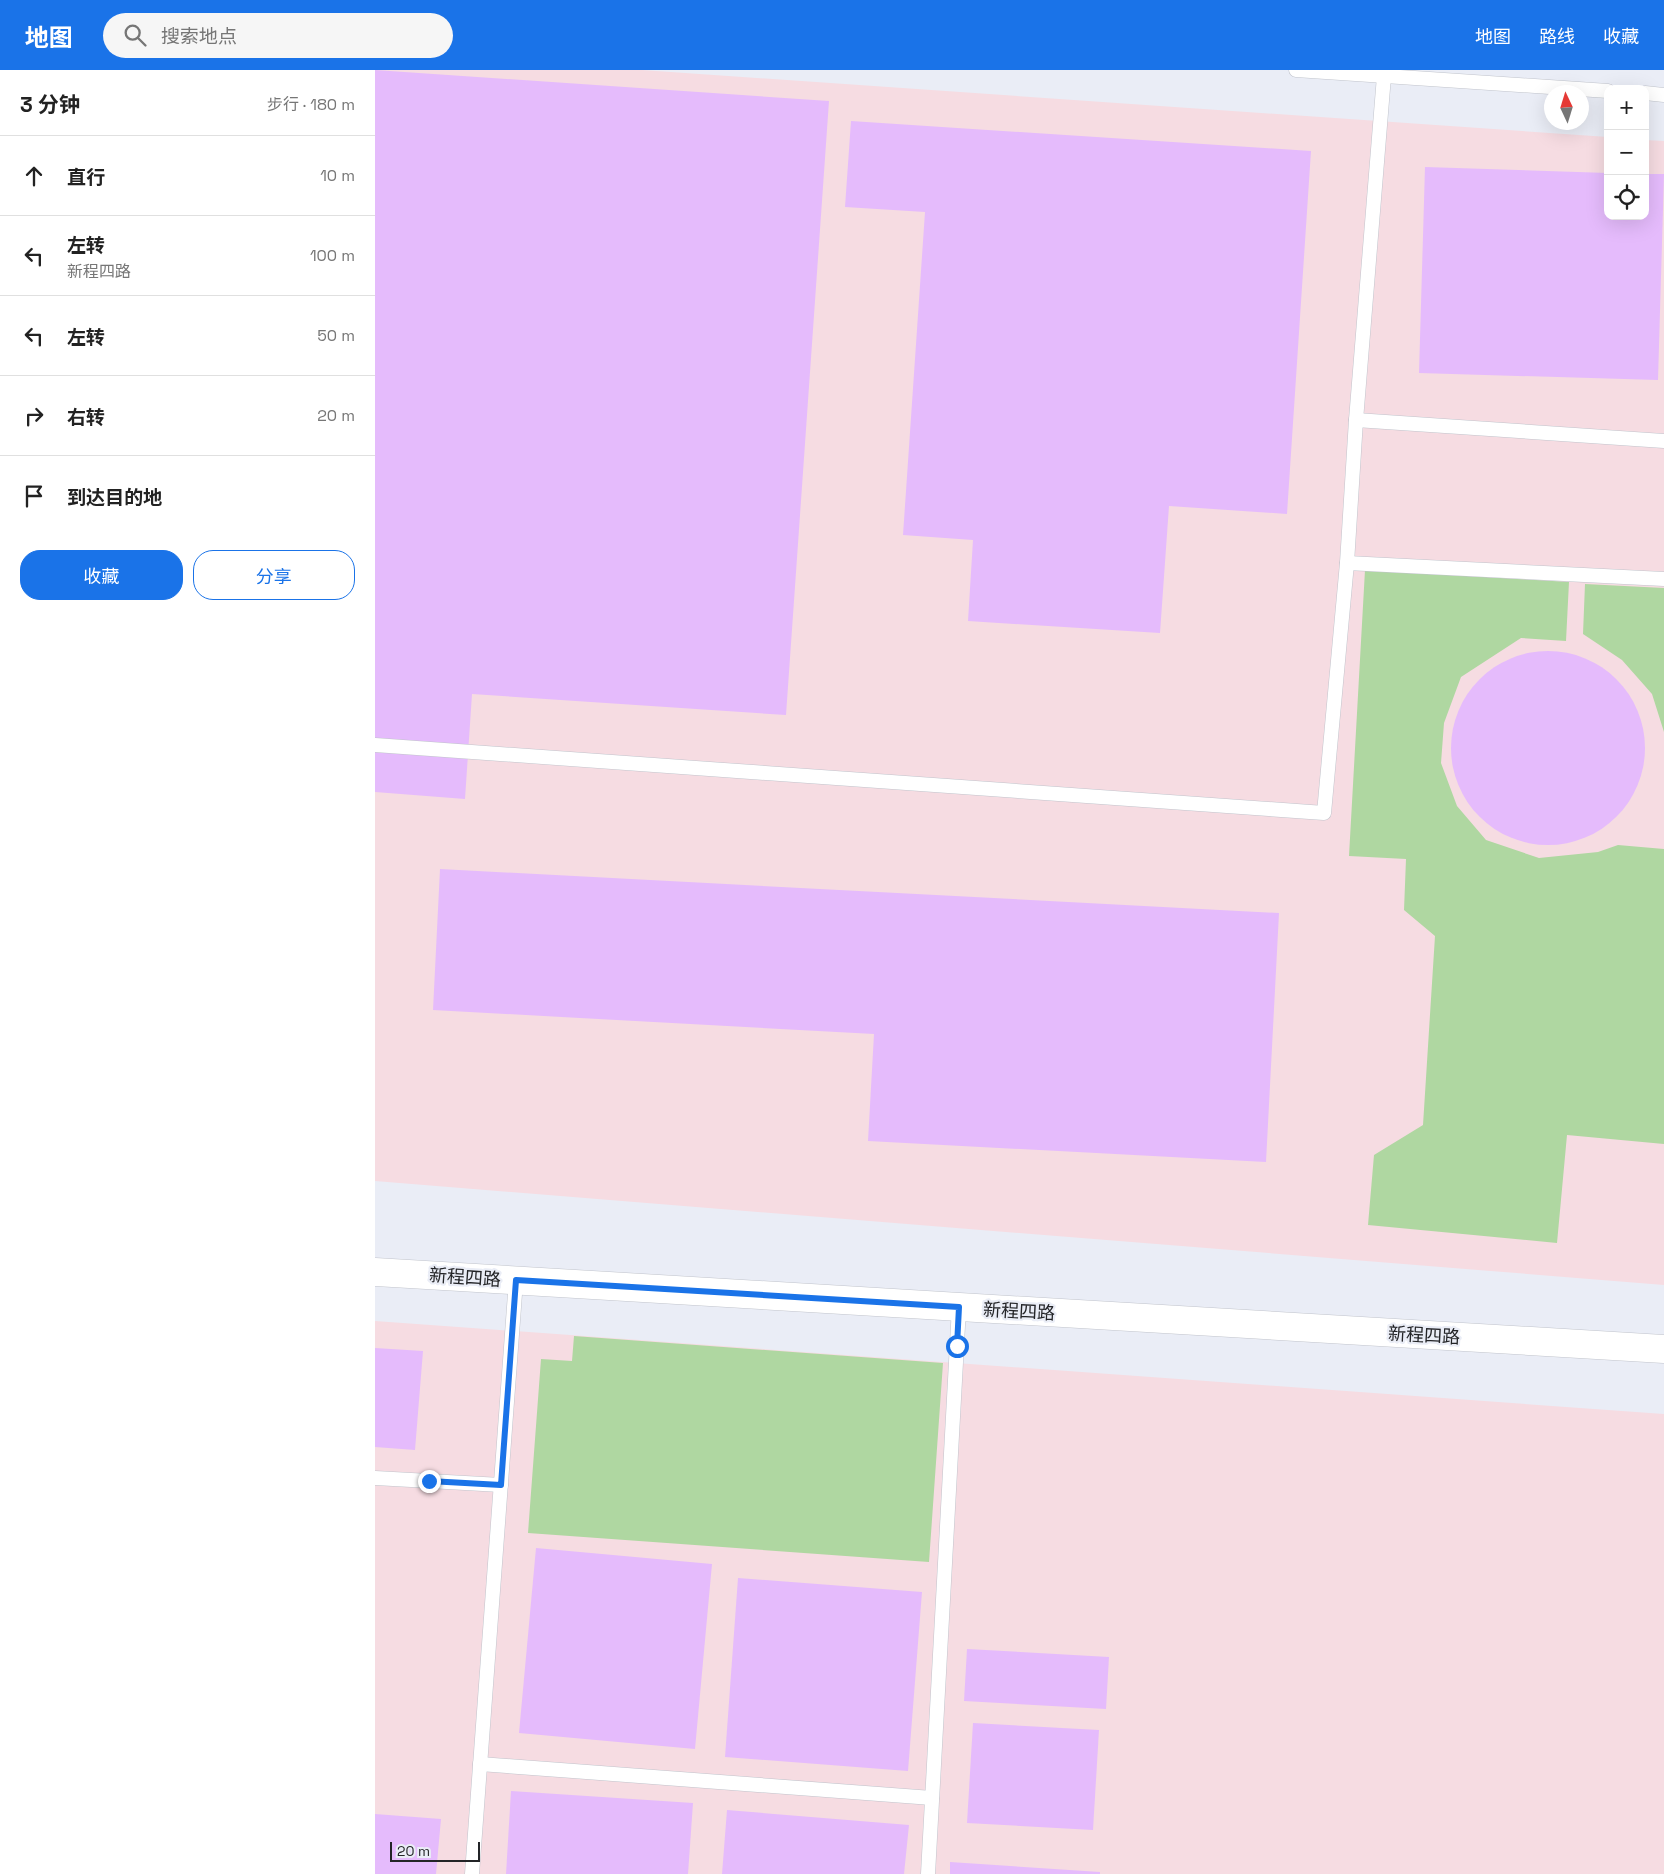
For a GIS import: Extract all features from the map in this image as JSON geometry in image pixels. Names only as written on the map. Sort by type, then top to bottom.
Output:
[{"type":"street","name":"新程四路","points":[[375,1272],[1664,1349]]},
{"type":"lane","points":[[1296,70],[1604,91]]},
{"type":"lane","points":[[375,745],[1324,813],[1347,562],[1356,420],[1383,76]]},
{"type":"lane","points":[[1649,93],[1664,95]]},
{"type":"lane","points":[[1356,420],[1664,441]]},
{"type":"lane","points":[[1347,562],[1664,579]]},
{"type":"lane","points":[[472,1874],[516,1280]]},
{"type":"lane","points":[[928,1874],[959,1307]]},
{"type":"lane","points":[[375,1478],[501,1485]]},
{"type":"lane","points":[[480,1764],[932,1798]]},
{"type":"shaded area","points":[[375,70],[642,70],[1604,137],[1604,220],[1649,220],[1649,140],[1664,141],[1664,1285],[375,1181]]},
{"type":"shaded area","points":[[375,1321],[1664,1414],[1664,1874],[375,1874]]},
{"type":"green space","points":[[1365,570],[1569,582],[1566,641],[1521,638],[1461,677],[1444,723],[1441,763],[1457,806],[1486,840],[1539,858],[1598,852],[1618,845],[1664,849],[1664,1144],[1567,1135],[1557,1243],[1368,1225],[1374,1155],[1423,1125],[1435,936],[1404,910],[1406,859],[1349,856]]},
{"type":"green space","points":[[1585,584],[1664,588],[1664,732],[1652,694],[1622,660],[1583,634]]},
{"type":"green space","points":[[574,1336],[943,1363],[929,1562],[528,1533],[541,1359],[572,1361]]},
{"type":"building","points":[[375,70],[829,101],[786,715],[472,694],[465,799],[375,792]]},
{"type":"building","points":[[851,121],[1311,151],[1287,514],[1169,506],[1160,633],[968,621],[973,540],[903,535],[925,212],[845,207]]},
{"type":"building","points":[[1425,167],[1604,173],[1604,220],[1649,220],[1649,174],[1664,174],[1658,380],[1419,373]]},
{"type":"building","points":[[1558,651],[1567,652],[1594,662],[1617,679],[1629,694],[1638,711],[1644,729],[1644,767],[1638,785],[1629,802],[1617,817],[1602,829],[1585,838],[1567,844],[1538,845],[1529,844],[1502,834],[1486,823],[1473,810],[1462,794],[1452,767],[1451,738],[1452,729],[1462,702],[1473,686],[1486,673],[1502,662],[1529,652]]},
{"type":"building","points":[[440,869],[1279,913],[1266,1162],[868,1141],[874,1034],[433,1010]]},
{"type":"building","points":[[375,1348],[423,1351],[415,1450],[375,1447]]},
{"type":"building","points":[[536,1548],[712,1564],[695,1749],[519,1733]]},
{"type":"building","points":[[738,1578],[922,1592],[908,1771],[725,1757]]},
{"type":"building","points":[[967,1649],[1109,1657],[1106,1709],[964,1701]]},
{"type":"building","points":[[973,1723],[1099,1730],[1093,1830],[967,1823]]},
{"type":"building","points":[[511,1791],[693,1803],[688,1874],[506,1874]]},
{"type":"building","points":[[727,1810],[909,1825],[904,1874],[722,1874]]},
{"type":"building","points":[[375,1814],[441,1819],[436,1874],[375,1874]]},
{"type":"building","points":[[950,1862],[1100,1872],[1100,1874],[950,1874]]},
{"type":"route","points":[[429,1481],[501,1485],[516,1280],[959,1307],[957,1346]]}]
